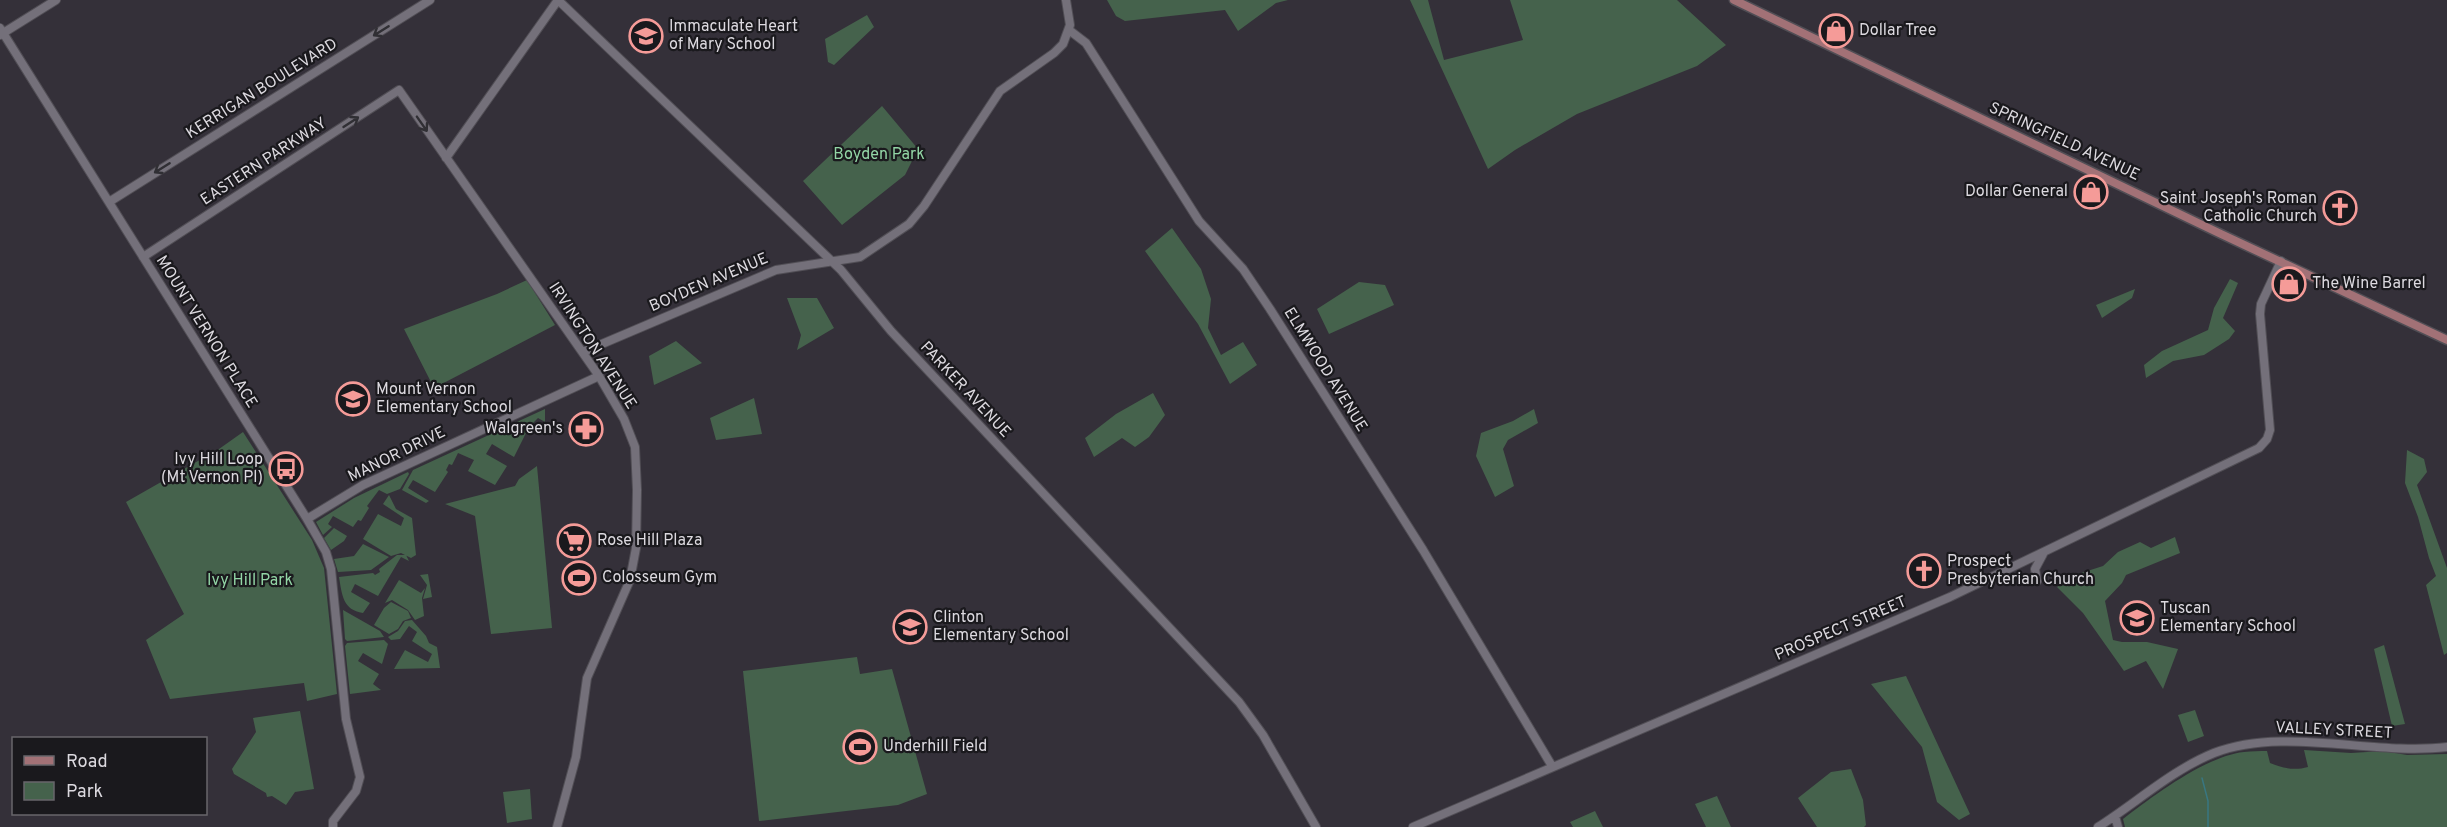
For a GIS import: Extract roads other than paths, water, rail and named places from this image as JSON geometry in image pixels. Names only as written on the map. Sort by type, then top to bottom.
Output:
[{"type":"main road","name":"SPRINGFIELD AVENUE","points":[[1734,0],[2447,340]]},
{"type":"street","points":[[1,32],[56,0]]},
{"type":"street","name":"KERRIGAN BOULEVARD","points":[[109,202],[430,0]]},
{"type":"street","points":[[446,158],[558,0]]},
{"type":"street","name":"PARKER AVENUE","points":[[558,0],[832,261],[891,331],[1239,702],[1263,735],[1316,827]]},
{"type":"street","points":[[1066,0],[1070,14],[1069,30]]},
{"type":"street","name":"BOYDEN AVENUE","points":[[583,352],[776,270],[860,256],[909,224],[924,206],[1000,91],[1060,49],[1069,30]]},
{"type":"street","name":"ELMWOOD AVENUE","points":[[1069,30],[1086,43],[1199,221],[1243,269],[1270,309],[1423,550],[1552,766]]},
{"type":"street","name":"MOUNT VERNON PLACE","points":[[1,32],[326,552],[331,569],[346,719],[359,784],[333,821],[333,827]]},
{"type":"street","name":"IRVINGTON AVENUE","points":[[399,90],[599,376],[624,418],[635,447],[636,548],[627,586],[587,678],[576,757],[557,827]]},
{"type":"street","name":"EASTERN PARKWAY","points":[[143,256],[399,90]]},
{"type":"street","name":"PROSPECT STREET","points":[[1413,827],[1944,600],[2044,554],[2261,447],[2270,430],[2261,304],[2281,261]]},
{"type":"street","name":"MANOR DRIVE","points":[[307,519],[363,485],[599,376]]},
{"type":"street","points":[[2037,581],[2037,562],[2044,554]]},
{"type":"street","name":"VALLEY STREET","points":[[2098,827],[2186,767],[2230,747],[2280,741],[2405,749],[2447,747]]},
{"type":"street","points":[[2115,816],[2118,827]]},
{"type":"waterway","points":[[2202,778],[2208,801],[2208,827]]},
{"type":"place","name":"Dollar Tree","points":[[1836,31]]},
{"type":"place","name":"Immaculate Heart of Mary School","points":[[646,36]]},
{"type":"place","name":"Dollar General","points":[[2091,192]]},
{"type":"place","name":"Saint Joseph's Roman Catholic Church","points":[[2340,208]]},
{"type":"place","name":"The Wine Barrel","points":[[2289,284]]},
{"type":"place","name":"Mount Vernon Elementary School","points":[[353,399]]},
{"type":"place","name":"Walgreen's","points":[[586,429]]},
{"type":"place","name":"Ivy Hill Loop (Mt Vernon Pl)","points":[[286,469]]},
{"type":"place","name":"Rose Hill Plaza","points":[[574,541]]},
{"type":"place","name":"Prospect Presbyterian Church","points":[[1924,571]]},
{"type":"place","name":"Colosseum Gym","points":[[579,578]]},
{"type":"place","name":"Tuscan Elementary School","points":[[2137,618]]},
{"type":"place","name":"Clinton Elementary School","points":[[910,627]]},
{"type":"place","name":"Underhill Field","points":[[860,747]]},
{"type":"park label","name":"Boyden Park","points":[[879,155]]},
{"type":"park label","name":"Ivy Hill Park","points":[[250,581]]}]
